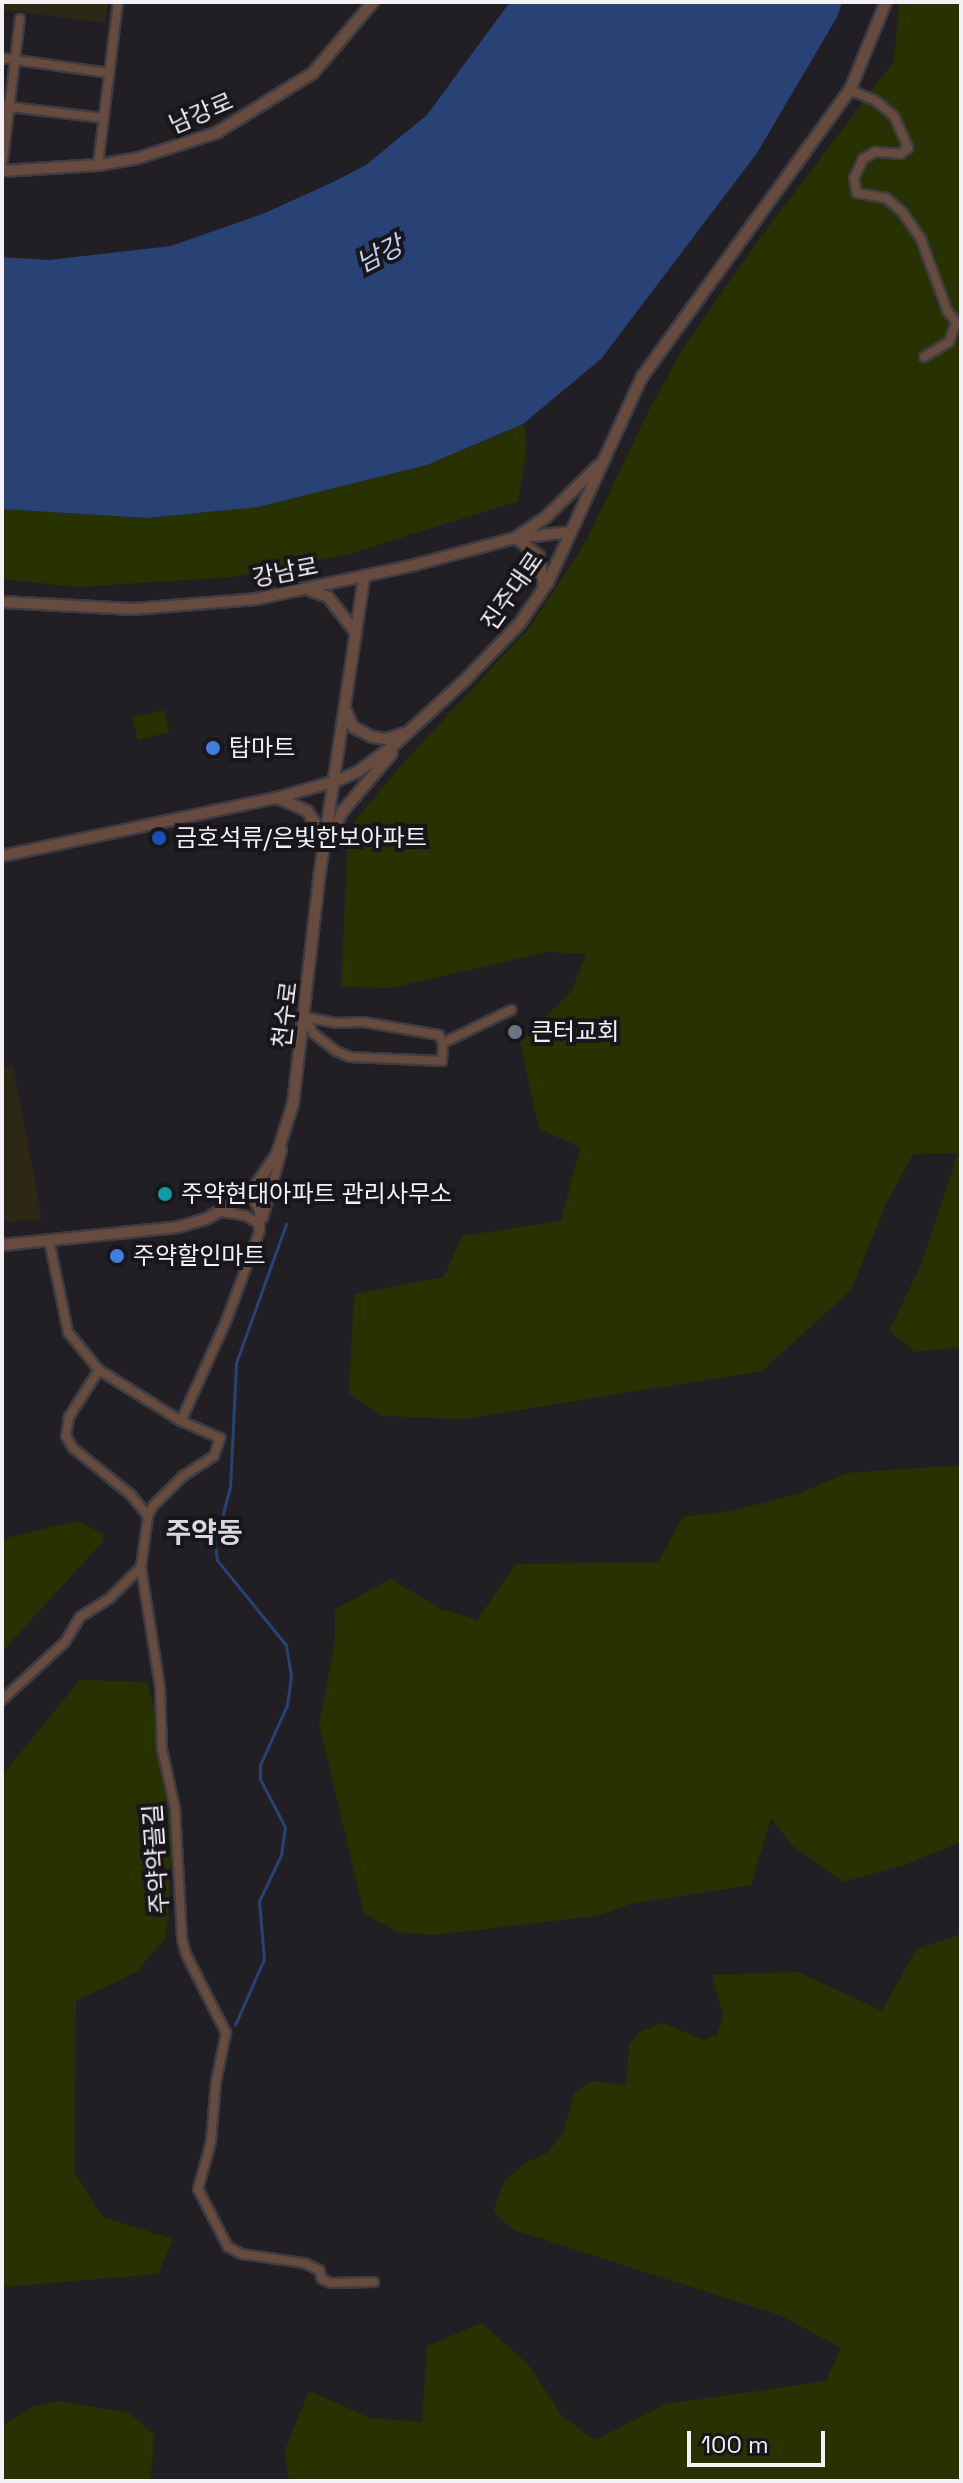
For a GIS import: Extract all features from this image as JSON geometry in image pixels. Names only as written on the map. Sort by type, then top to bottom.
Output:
[{"type":"street","points":[[98,165],[118,2]]},
{"type":"street","name":"남강로","points":[[20,19],[6,106],[2,169],[98,165],[138,158],[216,133],[313,73],[373,2]]},
{"type":"street","name":"진주대로","points":[[2,856],[276,798],[336,781],[375,760],[415,728],[520,623],[544,587],[625,407],[664,344],[850,90],[886,2]]},
{"type":"street","points":[[2,58],[109,73]]},
{"type":"street","points":[[850,90],[876,101],[894,116],[908,148],[900,154],[875,152],[863,159],[854,178],[857,193],[886,198],[903,213],[921,239],[947,310],[956,322],[949,342],[924,357]]},
{"type":"street","points":[[6,106],[103,118]]},
{"type":"street","points":[[544,587],[539,556],[515,538],[546,517],[603,461]]},
{"type":"street","name":"강남로","points":[[2,602],[133,609],[245,601],[364,577],[515,538],[571,532]]},
{"type":"street","name":"천수로","points":[[2,1245],[178,1227],[222,1212],[250,1194],[277,1154],[293,1104],[320,872],[336,781],[364,577]]},
{"type":"street","points":[[307,590],[328,597],[356,633]]},
{"type":"street","points":[[345,707],[353,727],[373,737],[399,737],[415,728]]},
{"type":"street","points":[[320,872],[342,812],[415,728]]},
{"type":"street","points":[[276,798],[296,804],[315,820],[321,832],[320,872]]},
{"type":"street","points":[[443,1043],[511,1010]]},
{"type":"street","points":[[305,1017],[335,1023],[363,1022],[439,1035],[443,1043],[442,1061],[350,1057],[336,1051],[313,1033],[305,1017]]},
{"type":"street","points":[[181,1421],[227,1319],[260,1230],[293,1104]]},
{"type":"street","points":[[250,1194],[259,1210],[260,1230]]},
{"type":"street","points":[[222,1212],[246,1216],[258,1223],[260,1230]]},
{"type":"street","points":[[49,1240],[68,1332],[99,1370],[181,1421],[220,1438],[214,1456],[183,1476],[153,1506],[148,1516],[131,1495],[73,1448],[66,1436],[69,1417],[99,1370]]},
{"type":"street","name":"주약약골길","points":[[148,1516],[141,1567],[160,1687],[162,1749],[175,1808],[182,1939],[186,1954],[226,2033],[216,2082],[211,2142],[198,2189],[228,2247],[242,2254],[304,2263],[319,2270],[322,2279],[331,2283],[374,2282]]},
{"type":"street","points":[[2,1700],[65,1642],[80,1617],[109,1599],[141,1567]]},
{"type":"shaded area","points":[[2,2],[108,2],[106,23],[2,10]]},
{"type":"shaded area","points":[[13,1065],[42,1220],[2,1222],[2,1068]]},
{"type":"green space","points":[[899,2],[961,2],[961,1347],[915,1352],[889,1331],[921,1265],[958,1153],[913,1154],[887,1202],[851,1290],[762,1371],[463,1419],[382,1416],[349,1394],[354,1294],[444,1277],[462,1236],[561,1221],[580,1147],[539,1129],[520,1042],[572,991],[586,954],[547,952],[391,988],[341,987],[348,829],[404,762],[530,627],[585,543],[648,412],[684,347],[754,246],[894,61]]},
{"type":"green space","points":[[524,424],[527,448],[518,501],[353,553],[232,577],[78,587],[2,579],[2,509],[147,518],[258,507],[427,465]]},
{"type":"green space","points":[[164,710],[169,732],[138,740],[133,717]]},
{"type":"green space","points":[[961,1465],[961,1842],[904,1865],[843,1882],[793,1846],[771,1818],[751,1885],[630,1904],[597,1916],[433,1935],[398,1932],[364,1913],[319,1724],[335,1641],[335,1609],[391,1579],[439,1608],[477,1620],[516,1564],[658,1562],[683,1517],[730,1511],[801,1493],[847,1473]]},
{"type":"green space","points":[[77,1521],[103,1534],[103,1541],[2,1652],[2,1539]]},
{"type":"green space","points":[[80,1680],[147,1682],[176,1791],[166,1938],[135,1973],[76,2001],[75,2174],[103,2217],[173,2239],[158,2274],[2,2287],[2,1775]]},
{"type":"green space","points":[[961,1934],[961,2481],[289,2481],[285,2450],[309,2391],[370,2418],[422,2422],[427,2346],[482,2323],[528,2364],[563,2417],[595,2440],[666,2404],[826,2381],[841,2348],[782,2316],[514,2230],[493,2212],[505,2180],[527,2162],[549,2152],[564,2131],[574,2092],[592,2081],[626,2085],[629,2045],[639,2032],[663,2023],[704,2040],[717,2035],[723,2015],[712,1975],[798,1972],[882,2011],[916,1950]]},
{"type":"green space","points":[[58,2401],[129,2413],[154,2434],[151,2481],[2,2481],[2,2426],[34,2406]]},
{"type":"water","name":"남강","points":[[510,2],[842,2],[837,17],[757,153],[601,359],[523,424],[427,465],[258,507],[147,518],[2,509],[2,257],[49,260],[171,246],[265,213],[333,182],[366,165],[427,115]]},
{"type":"waterway","points":[[235,2025],[264,1959],[259,1901],[281,1855],[285,1827],[260,1779],[260,1765],[287,1705],[291,1676],[286,1645],[217,1560],[215,1544],[230,1487],[236,1363],[286,1224]]},
{"type":"place","name":"탑마트","points":[[213,748]]},
{"type":"place","name":"금호석류/은빛한보아파트","points":[[159,838]]},
{"type":"place","name":"큰터교회","points":[[515,1032]]},
{"type":"place","name":"주약현대아파트 관리사무소","points":[[165,1194]]},
{"type":"place","name":"주약할인마트","points":[[117,1256]]},
{"type":"district","name":"주약동","points":[[204,1532]]}]
